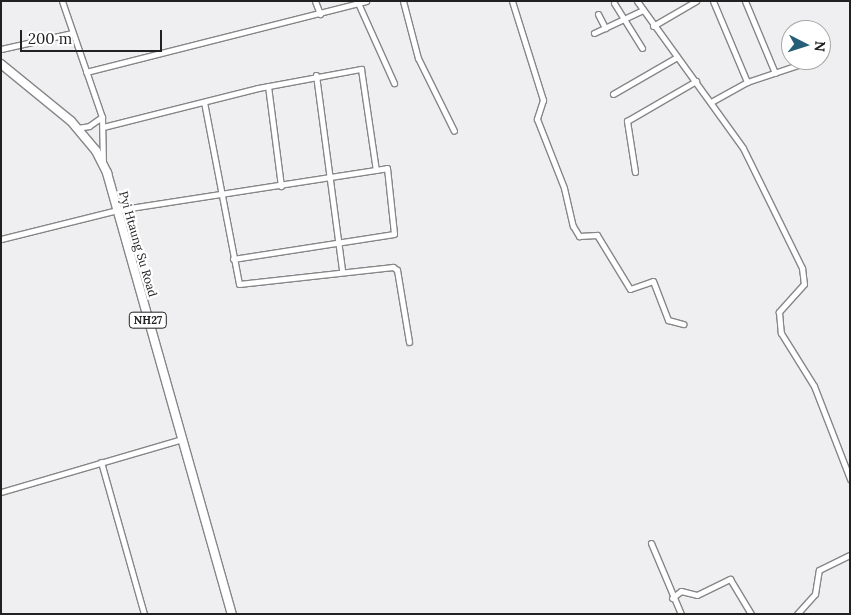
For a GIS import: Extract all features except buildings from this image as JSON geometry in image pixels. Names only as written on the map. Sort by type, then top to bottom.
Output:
[{"type":"highway","name":"Pyi Htaung Su Road","points":[[1,64],[77,128],[103,166],[232,614]]},
{"type":"street","points":[[62,1],[102,116],[103,166]]},
{"type":"street","points":[[315,1],[320,14]]},
{"type":"street","points":[[86,72],[366,1]]},
{"type":"street","points":[[403,1],[418,58],[454,131]]},
{"type":"street","points":[[512,1],[543,100],[537,119],[564,188],[573,226],[579,236],[597,235],[630,289],[653,281],[668,320],[683,324]]},
{"type":"street","points":[[638,1],[654,26],[696,81],[743,148],[802,268],[804,284],[779,312],[782,334],[810,378],[850,479]]},
{"type":"street","points":[[654,26],[696,1]]},
{"type":"street","points":[[713,1],[747,82]]},
{"type":"street","points":[[744,1],[775,73]]},
{"type":"street","points":[[358,3],[394,83]]},
{"type":"street","points":[[614,4],[642,48]]},
{"type":"street","points":[[594,33],[643,10]]},
{"type":"street","points":[[598,14],[605,28]]},
{"type":"street","points":[[1,49],[72,33]]},
{"type":"street","points":[[613,94],[677,57]]},
{"type":"street","points":[[103,127],[316,75],[361,69],[376,170]]},
{"type":"street","points":[[711,102],[747,82],[784,70]]},
{"type":"street","points":[[316,75],[342,271]]},
{"type":"street","points":[[636,172],[626,121],[696,81]]},
{"type":"street","points":[[268,86],[281,186]]},
{"type":"street","points":[[204,102],[238,284],[342,271],[397,270],[409,342]]},
{"type":"street","points":[[77,128],[89,126],[102,116]]},
{"type":"street","points":[[1,239],[117,210],[387,168],[396,232],[233,259]]},
{"type":"street","points":[[1,492],[182,439]]},
{"type":"street","points":[[102,462],[144,614]]},
{"type":"street","points":[[650,543],[672,598],[681,614]]},
{"type":"street","points":[[797,614],[815,594],[819,570],[850,555]]},
{"type":"street","points":[[672,598],[681,592],[697,595],[730,579],[751,614]]}]
